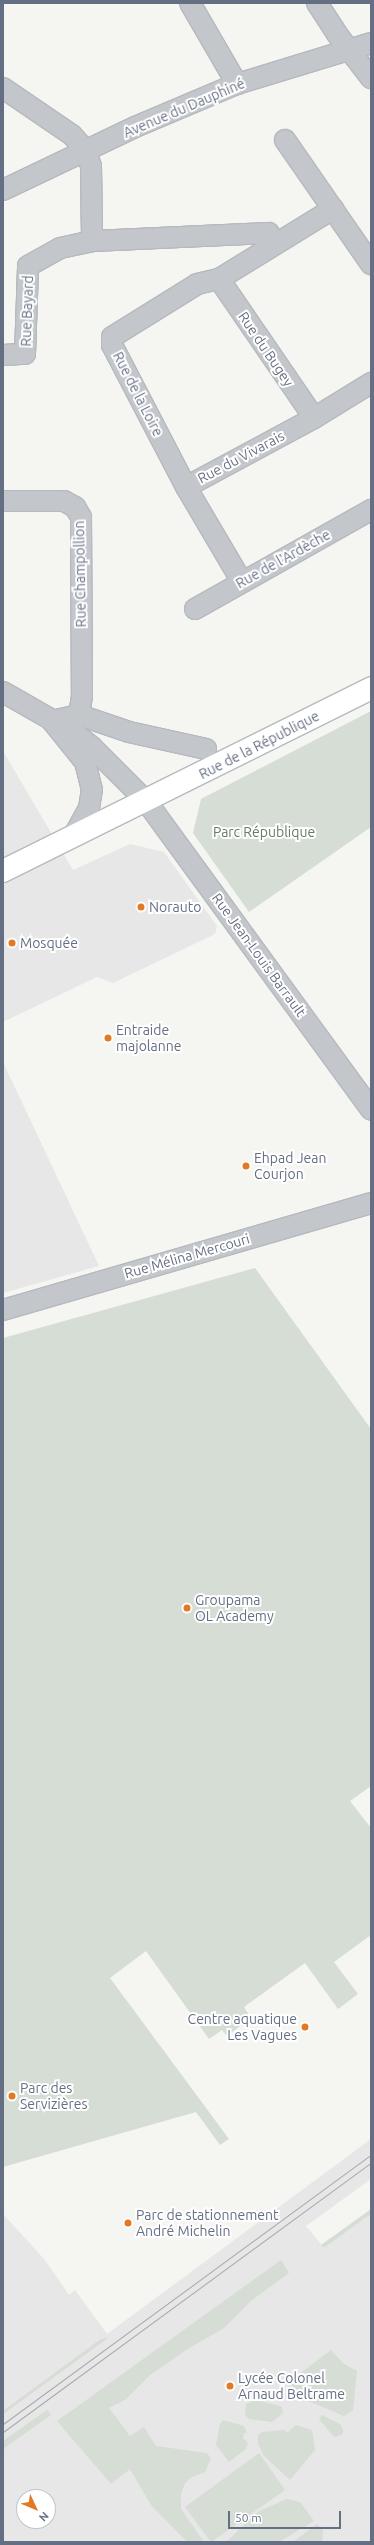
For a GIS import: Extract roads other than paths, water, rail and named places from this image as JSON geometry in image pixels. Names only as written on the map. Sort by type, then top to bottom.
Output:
[{"type":"main road","name":"Rue de la République","points":[[3,871],[371,688]]},
{"type":"main road","name":"Rue de la République","points":[[3,885],[62,857],[146,801]]},
{"type":"street","points":[[190,3],[237,84]]},
{"type":"street","points":[[318,3],[348,50],[371,78]]},
{"type":"street","name":"Avenue du Dauphiné","points":[[3,190],[135,127],[237,84],[371,44]]},
{"type":"street","points":[[3,88],[72,135],[86,151],[91,166],[92,242]]},
{"type":"street","points":[[285,140],[371,264]]},
{"type":"street","name":"Rue de la Loire","points":[[186,487],[112,345],[112,337],[197,284],[219,279],[333,209]]},
{"type":"street","name":"Rue Bayard","points":[[3,355],[25,354],[28,266],[60,248],[92,242],[269,232]]},
{"type":"street","name":"Rue du Bugey","points":[[219,279],[314,418]]},
{"type":"street","name":"Rue du Vivarais","points":[[242,582],[186,487],[314,418],[371,383]]},
{"type":"street","name":"Rue Champollion","points":[[3,501],[64,501],[75,507],[81,517],[82,696],[79,715]]},
{"type":"street","name":"Rue de l'Ardèche","points":[[195,609],[371,510]]},
{"type":"street","name":"Rue Jean-Louis Barrault","points":[[3,692],[92,747],[146,801],[371,1110]]},
{"type":"street","points":[[73,837],[89,808],[92,790],[85,762],[52,721],[79,715],[129,732],[206,749]]},
{"type":"street","name":"Rue Mélina Mercouri","points":[[3,1310],[371,1203]]},
{"type":"tram line","points":[[3,2424],[371,2155]]},
{"type":"tram line","points":[[3,2432],[371,2163]]},
{"type":"place","name":"Norauto","points":[[141,907]]},
{"type":"place","name":"Mosquée","points":[[12,943]]},
{"type":"place","name":"Entraide majolanne","points":[[108,1038]]},
{"type":"place","name":"Ehpad Jean Courjon","points":[[246,1166]]},
{"type":"place","name":"Groupama OL Academy","points":[[187,1608]]},
{"type":"place","name":"Centre aquatique Les Vagues","points":[[305,2027]]},
{"type":"place","name":"Parc des Servizières","points":[[12,2096]]},
{"type":"place","name":"Parc de stationnement André Michelin","points":[[128,2223]]},
{"type":"place","name":"Lycée Colonel Arnaud Beltrame","points":[[230,2386]]},
{"type":"park label","name":"Parc République","points":[[264,832]]}]
